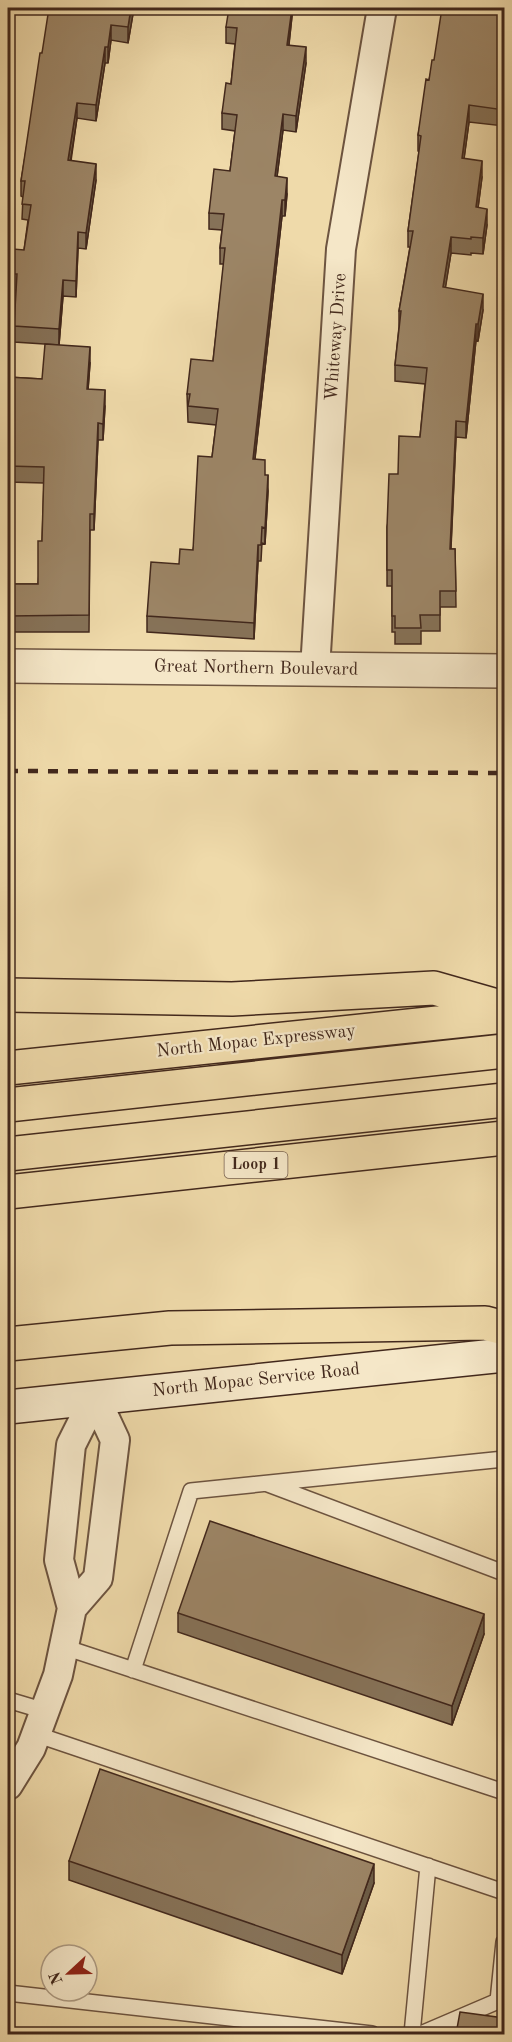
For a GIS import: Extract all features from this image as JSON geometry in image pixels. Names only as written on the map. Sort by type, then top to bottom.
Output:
[{"type":"highway","points":[[8,995],[232,999],[434,988],[504,1008]]},
{"type":"highway","name":"North Mopac Expressway","points":[[8,1068],[504,1016]]},
{"type":"highway","points":[[8,1105],[504,1051]]},
{"type":"highway","points":[[8,1154],[504,1100]]},
{"type":"highway","name":"Loop 1","points":[[8,1192],[504,1138]]},
{"type":"highway","points":[[8,1344],[170,1328],[484,1323],[504,1328]]},
{"type":"main road","name":"Great Northern Boulevard","points":[[8,666],[504,671]]},
{"type":"main road","name":"North Mopac Service Road","points":[[8,1407],[504,1355]]},
{"type":"street","name":"Whiteway Drive","points":[[315,669],[341,249],[381,8]]},
{"type":"street","points":[[8,1785],[31,1748],[58,1675],[72,1608],[59,1560],[71,1445],[95,1397]]},
{"type":"street","points":[[72,1608],[98,1578],[115,1440],[95,1397]]},
{"type":"lane","points":[[133,1670],[191,1491],[504,1459]]},
{"type":"lane","points":[[266,1484],[504,1573]]},
{"type":"lane","points":[[64,1647],[504,1792]]},
{"type":"lane","points":[[8,1700],[40,1722],[504,1892]]},
{"type":"lane","points":[[412,2034],[428,1866]]},
{"type":"lane","points":[[421,2034],[498,2001],[504,1942]]},
{"type":"lane","points":[[8,1993],[372,2034]]},
{"type":"building","points":[[49,8],[60,10],[60,8],[131,8],[128,27],[111,25],[108,47],[105,47],[96,105],[77,103],[68,160],[96,164],[86,233],[78,232],[76,281],[63,280],[59,329],[14,326],[17,274],[11,274],[13,249],[24,250],[31,205],[22,204],[25,181],[21,181]]},
{"type":"building","points":[[229,8],[292,8],[287,45],[306,47],[296,116],[283,114],[275,176],[287,178],[285,200],[282,200],[253,459],[265,460],[265,475],[268,475],[265,528],[262,527],[261,545],[258,545],[254,623],[147,616],[151,562],[179,564],[180,549],[193,550],[198,456],[212,457],[218,409],[188,406],[190,394],[187,394],[191,359],[213,361],[225,248],[220,248],[224,214],[209,213],[214,169],[230,171],[237,115],[222,113],[226,83],[231,84],[237,28],[226,27]]},
{"type":"building","points":[[442,8],[504,8],[504,110],[469,105],[462,158],[482,161],[476,207],[487,209],[483,238],[451,237],[443,287],[483,294],[478,324],[476,324],[466,422],[456,421],[450,549],[455,549],[456,591],[440,591],[440,615],[420,615],[421,628],[395,628],[395,616],[392,616],[392,570],[387,570],[389,474],[398,474],[399,436],[420,437],[427,368],[395,365],[401,311],[399,311],[413,231],[408,231],[421,136],[418,135],[426,79],[429,80],[432,60],[434,60]]},
{"type":"building","points":[[45,344],[90,347],[87,389],[105,390],[103,424],[98,423],[94,514],[90,514],[89,615],[8,616],[8,584],[38,584],[38,541],[42,541],[44,467],[8,466],[8,377],[42,379]]},
{"type":"building","points":[[210,1521],[484,1614],[452,1706],[178,1613]]},
{"type":"building","points":[[100,1769],[374,1864],[342,1955],[69,1861]]},
{"type":"building","points":[[460,2012],[504,2018],[504,2034],[456,2034]]},
{"type":"railway","points":[[8,771],[504,773]]}]
